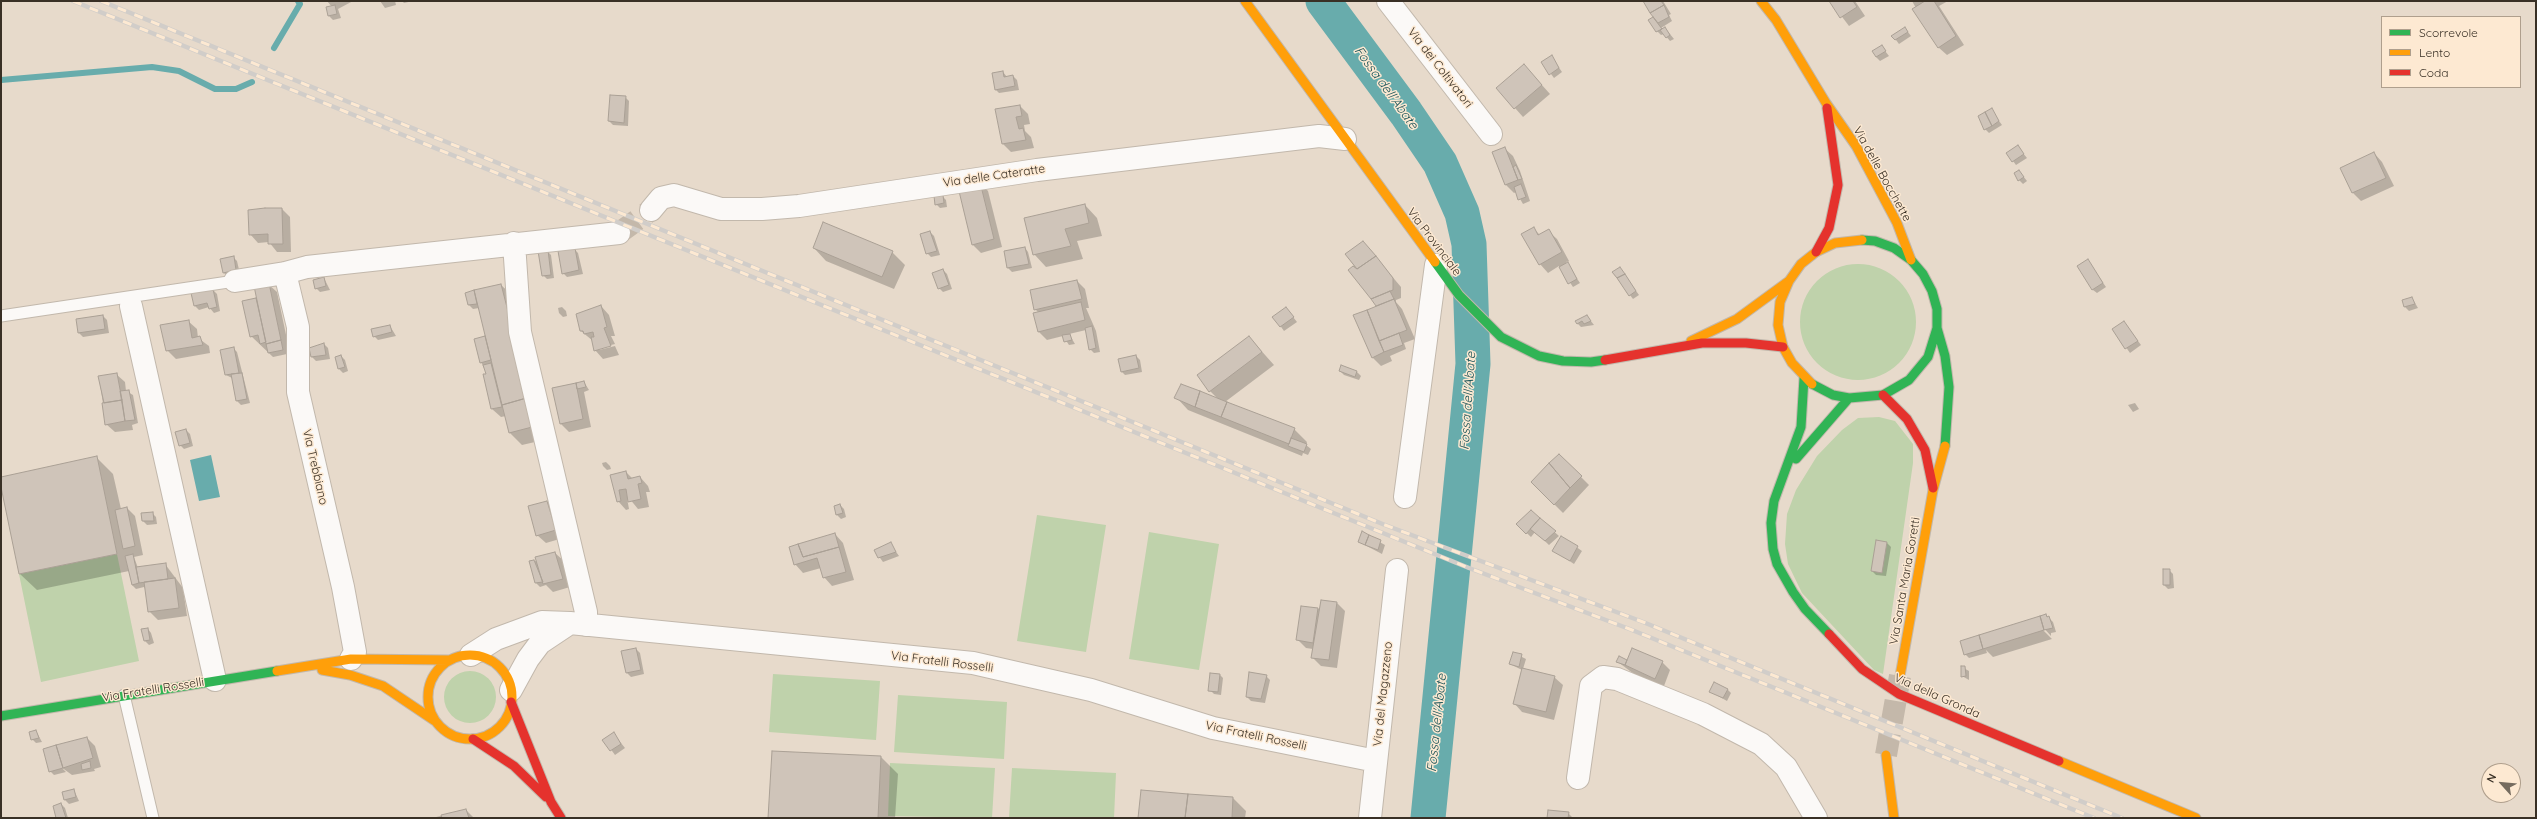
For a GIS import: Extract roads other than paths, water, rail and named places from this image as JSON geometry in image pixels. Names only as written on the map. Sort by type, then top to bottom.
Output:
[{"type":"street","name":"Via Provinciale","points":[[1245,1],[1436,265],[1459,295],[1501,337],[1539,356],[1591,362],[1684,345],[1746,343],[1783,347]]},
{"type":"street","name":"Via dei Coltivatori","points":[[1388,1],[1491,134]]},
{"type":"street","name":"Via delle Bocchette","points":[[1761,1],[1776,20],[1826,103],[1856,146],[1898,223],[1911,260]]},
{"type":"street","name":"Via delle Bocchette","points":[[1816,252],[1829,228],[1838,185],[1826,103]]},
{"type":"street","name":"Via delle Cateratte","points":[[651,210],[661,198],[674,195],[721,209],[762,209],[800,206],[1037,170],[1319,136],[1345,139]]},
{"type":"street","points":[[235,281],[286,273],[307,267],[514,243],[549,242],[619,233]]},
{"type":"street","points":[[1855,240],[1875,241],[1894,248],[1911,260],[1923,274],[1932,290],[1936,309],[1937,328],[1928,357],[1919,369],[1896,389],[1883,395],[1866,398],[1849,398],[1833,395],[1817,388],[1804,378],[1792,363],[1783,347],[1778,325],[1780,302],[1788,281],[1801,264],[1816,252],[1835,243],[1855,240]]},
{"type":"street","points":[[514,243],[520,332],[586,612],[578,624],[540,643],[528,659],[511,696],[507,715],[499,727],[487,735],[473,739],[459,737],[445,731],[436,721],[429,708],[428,694],[431,680],[439,668],[450,660],[471,655],[493,661],[501,669],[511,696],[551,802],[561,818]]},
{"type":"street","points":[[1405,497],[1436,265]]},
{"type":"street","name":"Via Trebbiano","points":[[286,273],[298,328],[298,392],[343,587],[355,652],[351,659]]},
{"type":"street","name":"Via Provinciale","points":[[1684,345],[1737,319],[1788,281]]},
{"type":"street","points":[[130,306],[215,680]]},
{"type":"street","name":"Via Santa Maria Goretti","points":[[1900,676],[1933,490],[1944,454],[1949,387],[1945,356],[1937,328]]},
{"type":"street","name":"Via della Gronda","points":[[1804,378],[1801,427],[1774,501],[1771,523],[1773,549],[1777,564],[1792,592],[1805,609],[1862,669],[1886,687],[1918,703],[2196,818]]},
{"type":"street","name":"Via Santa Maria Goretti","points":[[1883,395],[1907,419],[1925,450],[1933,490]]},
{"type":"street","name":"Via della Gronda","points":[[1785,473],[1814,436],[1849,398]]},
{"type":"street","name":"Via del Magazzeno","points":[[1370,818],[1397,570]]},
{"type":"street","name":"Via Fratelli Rosselli","points":[[471,655],[496,639],[542,622],[578,624],[973,663],[1091,690],[1213,728],[1376,761]]},
{"type":"street","name":"Via Fratelli Rosselli","points":[[1,716],[351,659],[450,660]]},
{"type":"street","name":"Via Fratelli Rosselli","points":[[305,667],[350,675],[383,686],[436,721]]},
{"type":"street","points":[[1578,778],[1591,686],[1603,677],[1617,679],[1703,714],[1761,744],[1786,767],[1816,818]]},
{"type":"street","points":[[473,739],[514,766],[551,802]]},
{"type":"street","points":[[1886,755],[1894,818]]},
{"type":"lane","points":[[1,316],[235,281]]},
{"type":"lane","points":[[124,695],[153,818]]},
{"type":"water","points":[[211,455],[220,497],[199,501],[190,460]]},
{"type":"water","points":[[1438,716],[1434,818],[1421,818]]},
{"type":"waterway","points":[[274,48],[300,4],[298,1]]},
{"type":"waterway","name":"Fossa dell'Abate","points":[[1323,1],[1406,113],[1440,163],[1462,213],[1469,244],[1473,364],[1428,818]]},
{"type":"waterway","points":[[1,80],[152,67],[179,71],[215,89],[236,89],[252,82]]},
{"type":"tunnel","points":[[619,233],[651,210]]},
{"type":"tunnel","points":[[1886,755],[1900,676]]},
{"type":"railway","points":[[73,1],[1469,568],[1632,630],[2094,818]]},
{"type":"railway","points":[[101,1],[1385,525],[1643,622],[2122,818]]}]
